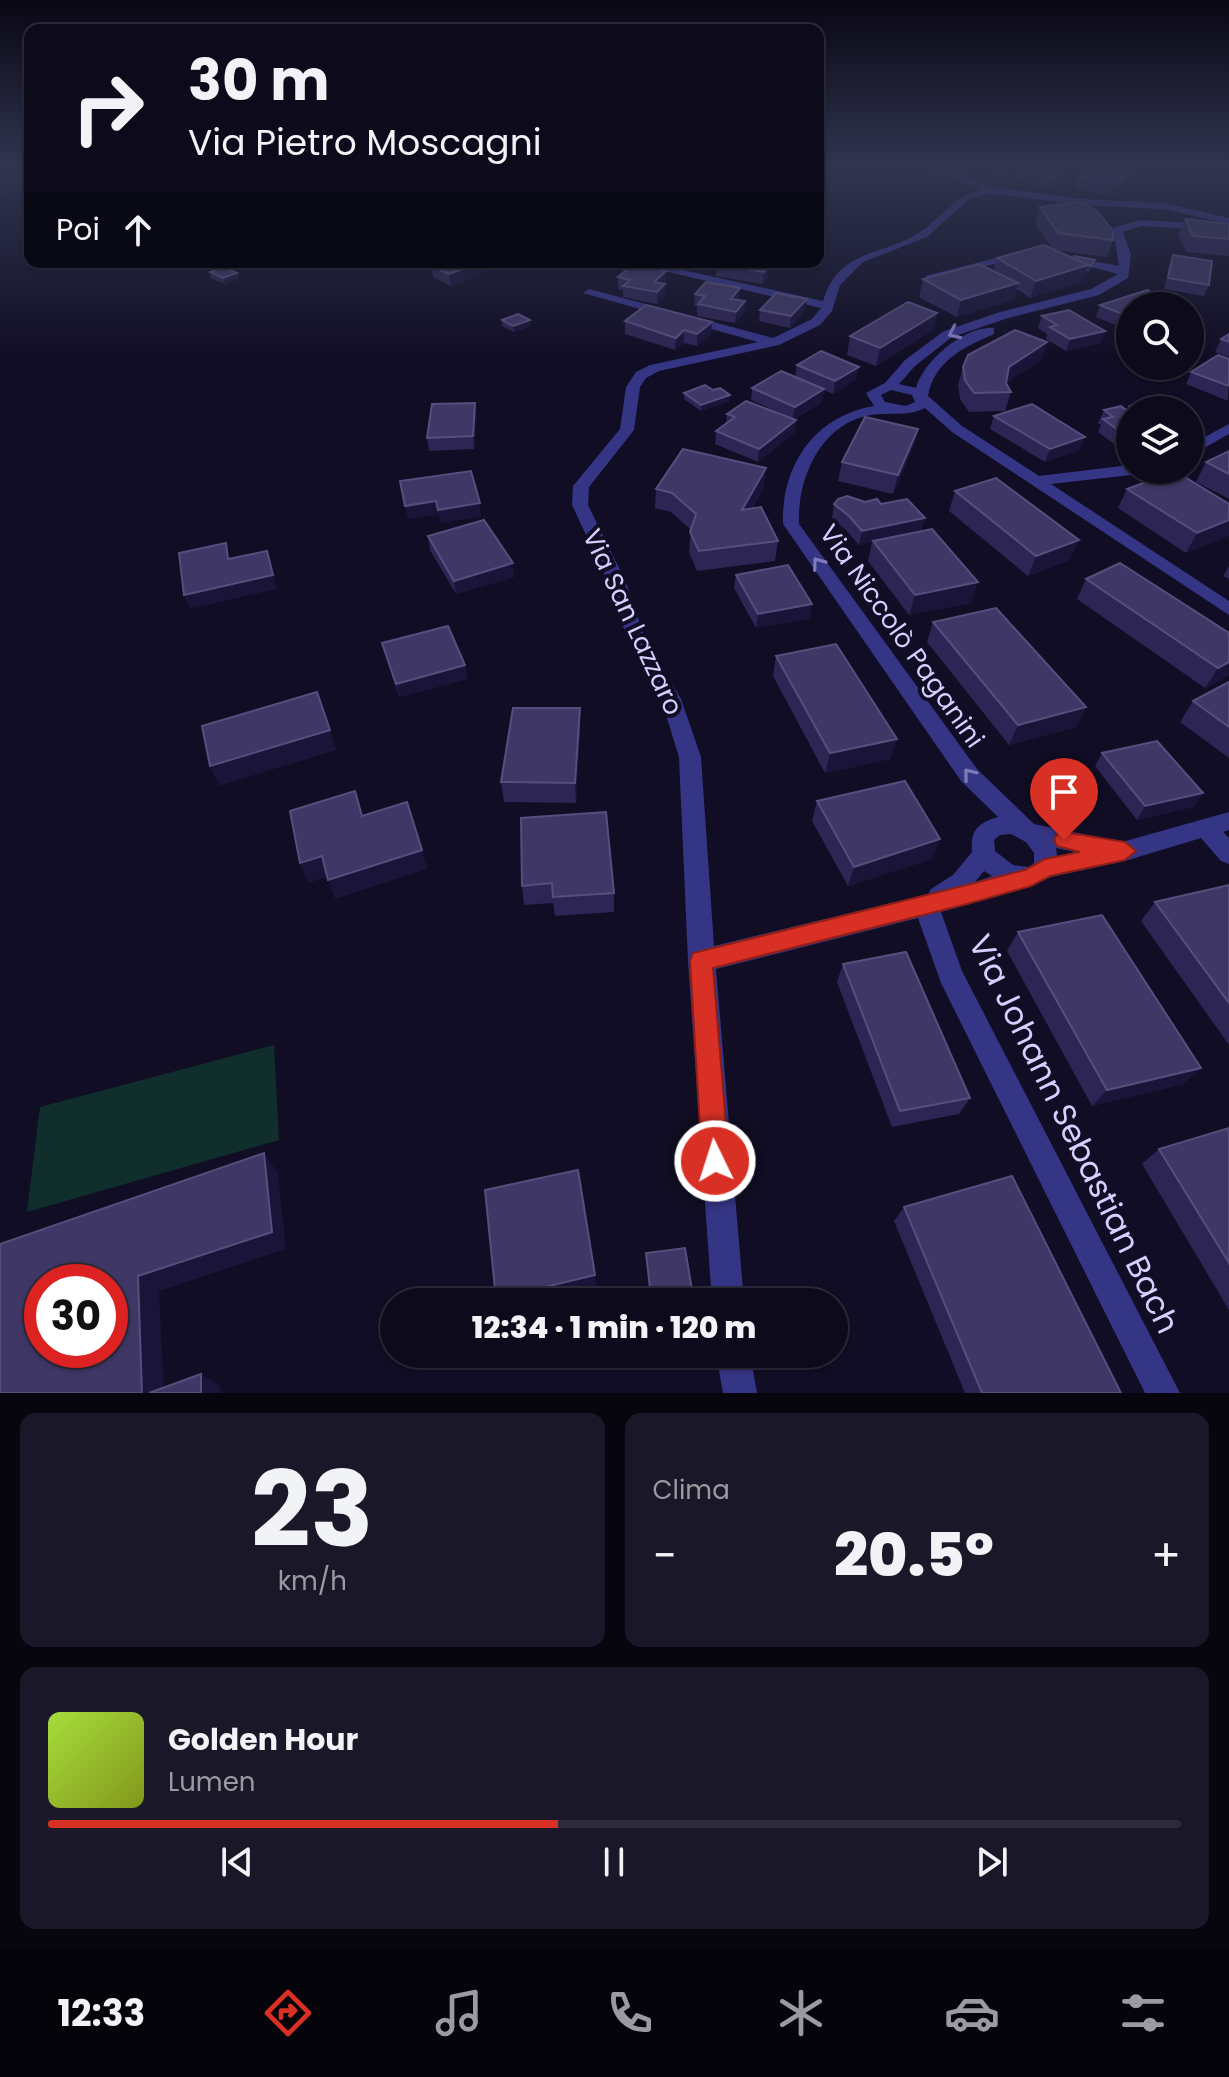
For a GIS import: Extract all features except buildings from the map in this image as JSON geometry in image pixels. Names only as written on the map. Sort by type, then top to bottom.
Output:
[{"type":"street","name":"Via San Lazzaro","points":[[727,1288],[701,961],[690,757],[671,699],[636,638],[617,582],[587,523],[580,505],[581,486],[627,430],[633,387],[641,375],[655,368],[774,342],[816,322],[828,306],[834,284],[859,260],[926,232]]},
{"type":"street","points":[[890,386],[910,363],[948,334],[1004,315],[1095,292],[1124,276],[1125,255],[1118,232]]},
{"type":"street","points":[[931,276],[1011,255],[1039,255]]},
{"type":"street","points":[[1053,256],[1124,271]]},
{"type":"street","points":[[659,268],[828,306]]},
{"type":"street","points":[[589,293],[774,342]]},
{"type":"street","points":[[894,410],[920,407],[925,378],[937,361],[956,347],[1029,311]]},
{"type":"street","points":[[957,429],[894,410],[872,397],[877,389],[890,386],[912,389],[957,429],[1229,609]]},
{"type":"street","name":"Via Niccolò Paganini","points":[[894,410],[854,415],[837,422],[821,437],[791,495],[791,524],[969,775],[1029,832]]},
{"type":"street","points":[[1204,443],[1229,428]]},
{"type":"street","points":[[1035,481],[1116,472]]},
{"type":"street","points":[[701,961],[926,905],[1020,877],[1031,877],[1045,868],[1125,851],[1218,825],[1229,854]]},
{"type":"street","points":[[1020,877],[998,870],[984,854],[982,837],[994,826],[1125,851]]},
{"type":"street","points":[[1029,832],[1046,851],[1045,868]]},
{"type":"street","points":[[926,905],[961,882],[984,854]]},
{"type":"street","name":"Via Johann Sebastian Bach","points":[[926,905],[950,975],[1163,1393]]},
{"type":"street","points":[[737,1368],[740,1393]]},
{"type":"green space","points":[[274,1045],[279,1140],[27,1212],[40,1107]]},
{"type":"route","points":[[715,1161],[701,961],[967,895],[1020,877],[1031,877],[1045,868],[1125,851],[1064,840]]}]
